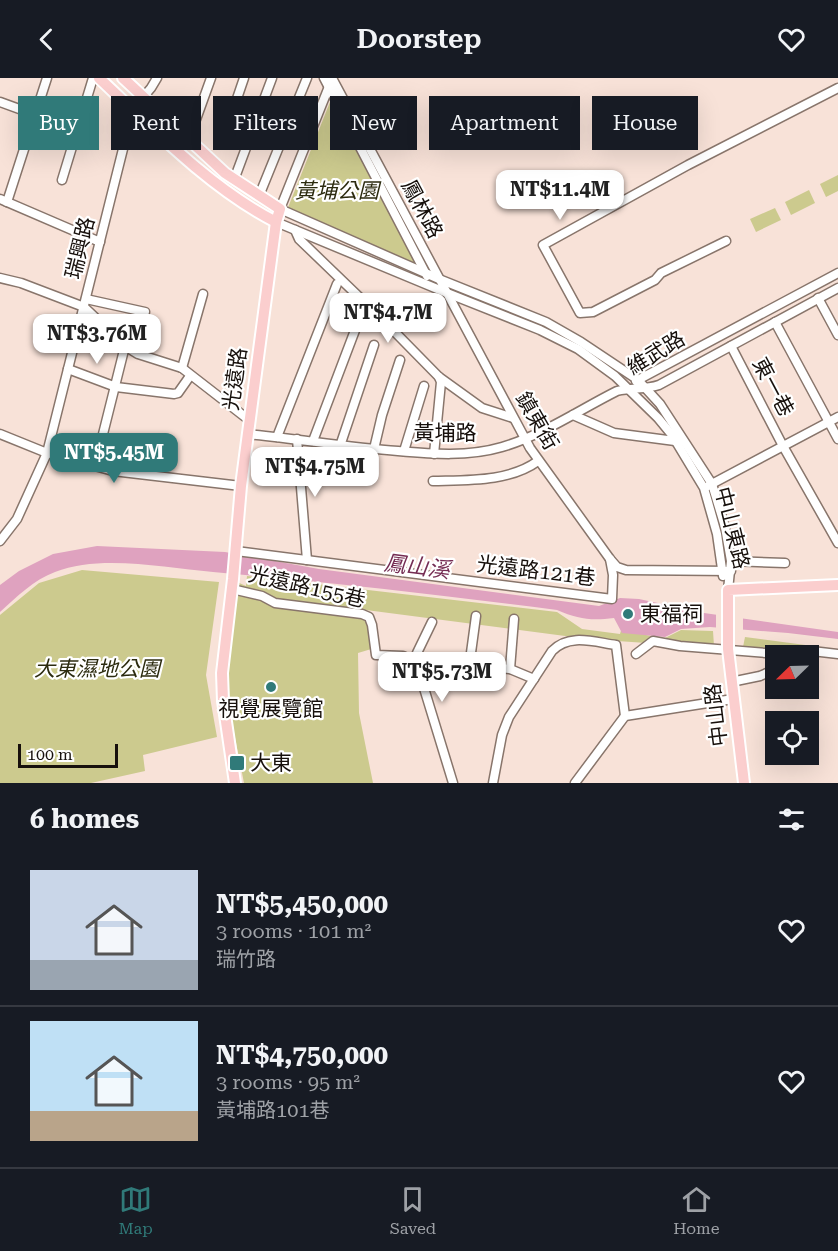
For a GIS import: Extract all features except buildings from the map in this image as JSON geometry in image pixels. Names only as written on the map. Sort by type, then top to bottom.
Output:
[{"type":"main road","name":"中山東路","points":[[99,78],[118,96]]},
{"type":"main road","name":"中山東路","points":[[123,78],[142,96]]},
{"type":"main road","name":"中山東路","points":[[178,150],[211,180],[258,213],[276,222]]},
{"type":"main road","name":"中山東路","points":[[201,150],[234,180],[280,209]]},
{"type":"main road","name":"光遠路","points":[[232,585],[247,434],[276,222],[280,209]]},
{"type":"main road","points":[[232,585],[222,673],[223,701],[235,783]]},
{"type":"main road","points":[[728,590],[838,585]]},
{"type":"main road","name":"中山路","points":[[728,590],[728,646],[744,783]]},
{"type":"street","points":[[41,96],[47,78]]},
{"type":"street","points":[[87,96],[93,78]]},
{"type":"street","points":[[145,96],[157,78]]},
{"type":"street","points":[[201,106],[211,78]]},
{"type":"street","points":[[238,96],[244,78]]},
{"type":"street","points":[[265,96],[272,78]]},
{"type":"street","points":[[259,196],[307,78]]},
{"type":"street","points":[[280,209],[329,80]]},
{"type":"street","name":"鳳林路","points":[[329,80],[432,287]]},
{"type":"street","name":"鳳林路","points":[[329,80],[447,293]]},
{"type":"street","points":[[726,241],[661,273],[655,280],[593,312],[580,313],[543,245],[687,165],[838,88]]},
{"type":"street","points":[[0,102],[18,109]]},
{"type":"street","points":[[22,150],[4,201],[100,242]]},
{"type":"street","points":[[62,180],[71,150]]},
{"type":"street","name":"瑞興路","points":[[0,541],[17,519],[47,453],[122,150]]},
{"type":"street","points":[[234,180],[245,150]]},
{"type":"street","name":"中山東路","points":[[280,209],[439,279],[546,322],[638,380],[660,404],[708,486],[725,527],[731,561],[726,572]]},
{"type":"street","name":"中山東路","points":[[276,222],[540,330],[578,349],[629,388],[658,418],[708,486],[728,590]]},
{"type":"street","points":[[295,230],[299,239],[439,377],[482,408],[513,418]]},
{"type":"street","name":"維武路","points":[[629,388],[638,380],[838,273]]},
{"type":"street","points":[[0,278],[85,303],[145,312]]},
{"type":"street","points":[[278,437],[337,284]]},
{"type":"street","name":"維武路","points":[[629,388],[647,389],[659,385],[838,288]]},
{"type":"street","name":"鎮東街","points":[[447,293],[525,440],[610,559]]},
{"type":"street","points":[[182,368],[202,294]]},
{"type":"street","points":[[818,298],[838,335]]},
{"type":"street","points":[[85,303],[125,346],[138,354],[182,368],[249,420]]},
{"type":"street","points":[[313,441],[357,325],[363,322],[383,320]]},
{"type":"street","points":[[775,322],[838,439]]},
{"type":"street","points":[[340,446],[374,345]]},
{"type":"street","points":[[95,466],[125,346]]},
{"type":"street","name":"東一巷","points":[[731,346],[783,446],[838,543]]},
{"type":"street","points":[[374,449],[382,415],[400,360]]},
{"type":"street","points":[[68,369],[116,387],[174,394],[178,393],[190,376]]},
{"type":"street","points":[[434,454],[441,382],[439,377]]},
{"type":"street","points":[[404,451],[424,386]]},
{"type":"street","name":"黃埔路","points":[[247,434],[340,446],[434,454],[481,452],[525,440],[614,392],[629,388]]},
{"type":"street","points":[[573,415],[614,433],[675,441]]},
{"type":"street","points":[[708,486],[838,417]]},
{"type":"street","points":[[0,434],[47,453],[114,471],[241,486]]},
{"type":"street","points":[[297,439],[307,560]]},
{"type":"street","points":[[433,481],[495,477],[515,472],[538,461]]},
{"type":"street","name":"光遠路121巷","points":[[236,552],[612,599],[613,575],[610,559]]},
{"type":"street","points":[[610,559],[617,567],[626,570],[726,572]]},
{"type":"street","points":[[731,561],[785,563]]},
{"type":"street","name":"光遠路155巷","points":[[232,585],[276,603],[362,614],[369,617],[372,625],[376,655],[403,656],[416,662]]},
{"type":"street","points":[[476,616],[471,663],[476,668],[510,669],[534,679]]},
{"type":"street","points":[[510,669],[514,619]]},
{"type":"street","points":[[432,622],[417,653],[416,662],[453,783]]},
{"type":"street","points":[[493,783],[509,717],[552,651],[560,643],[569,640],[616,645],[624,716],[575,783]]},
{"type":"street","points":[[636,654],[653,641],[680,646],[728,646],[765,651]]},
{"type":"street","points":[[819,652],[838,654]]},
{"type":"street","points":[[731,682],[765,674]]},
{"type":"street","points":[[624,716],[733,699]]},
{"type":"green space","name":"黃埔公園","points":[[330,102],[330,150],[357,150],[425,273],[287,210],[311,150],[318,150],[318,132]]},
{"type":"green space","points":[[838,175],[838,191],[826,197],[820,184]]},
{"type":"green space","points":[[809,190],[815,203],[791,215],[785,202]]},
{"type":"green space","points":[[775,208],[781,220],[756,232],[750,219]]},
{"type":"green space","name":"大東濕地公園","points":[[82,570],[219,582],[206,675],[217,737],[143,755],[145,771],[91,783],[0,783],[0,615],[39,583]]},
{"type":"green space","points":[[247,576],[557,612],[582,629],[620,634],[622,627],[646,635],[665,638],[681,630],[713,631],[714,646],[588,639],[366,610],[378,647],[358,653],[359,713],[373,783],[244,783],[226,692],[237,582],[246,586]]},
{"type":"green space","points":[[745,637],[805,645],[765,645],[765,650],[743,647]]},
{"type":"shaded area","points":[[97,546],[225,552],[319,569],[599,606],[620,598],[639,599],[704,613],[838,632],[838,639],[710,627],[681,629],[665,637],[622,633],[614,618],[585,618],[557,610],[342,584],[113,563],[73,567],[47,575],[26,589],[0,612],[0,585],[19,571],[53,554]]},
{"type":"pier","points":[[716,612],[743,616],[743,632],[716,630]]},
{"type":"place","name":"東福祠","points":[[628,614]]},
{"type":"place","name":"視覺展覽館","points":[[271,687]]},
{"type":"place","name":"大東","points":[[237,763]]},
{"type":"water label","name":"鳳山溪","points":[[417,566]]}]
